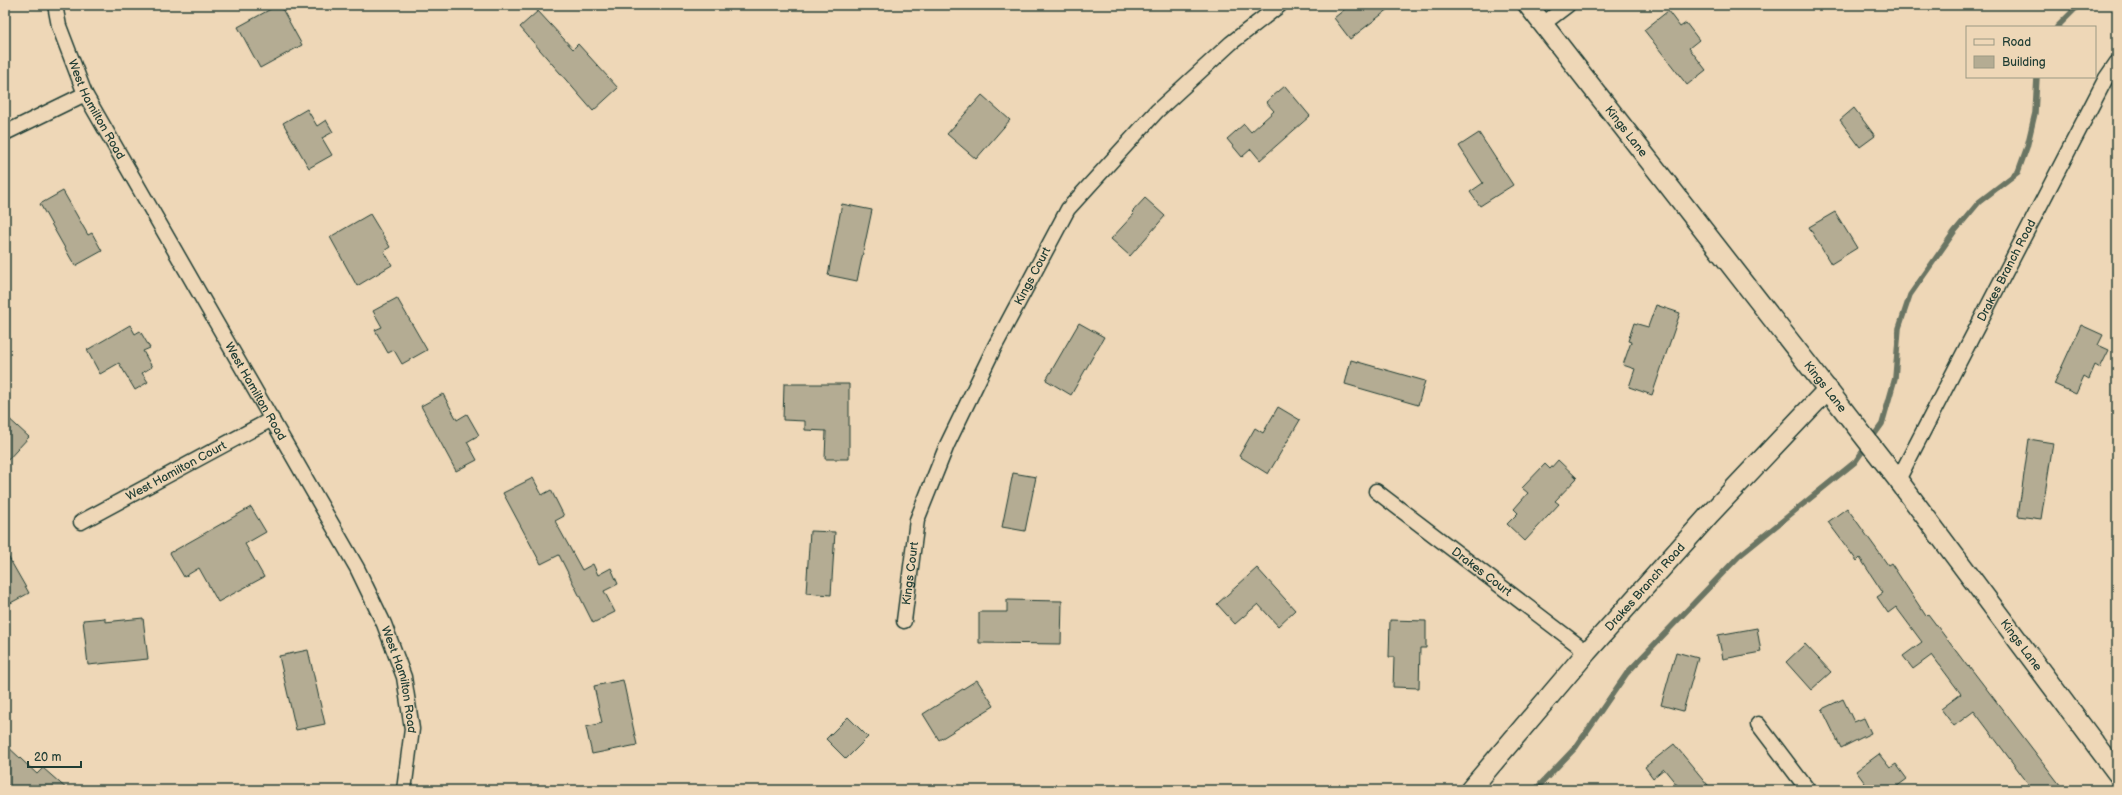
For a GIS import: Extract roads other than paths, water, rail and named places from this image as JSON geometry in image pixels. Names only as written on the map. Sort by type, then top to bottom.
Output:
[{"type":"street","name":"West Hamilton Road","points":[[55,5],[59,26],[85,94],[357,568],[384,624],[404,677],[412,729],[404,790]]},
{"type":"street","name":"Kings Court","points":[[904,621],[917,520],[947,445],[991,354],[1068,210],[1157,111],[1231,43],[1280,5]]},
{"type":"street","name":"Kings Lane","points":[[1528,5],[1898,480],[2117,773]]},
{"type":"street","points":[[1543,24],[1568,5]]},
{"type":"street","name":"Drakes Branch Road","points":[[1898,480],[2102,85],[2117,62]]},
{"type":"street","points":[[5,132],[85,94]]},
{"type":"street","name":"Drakes Branch Road","points":[[1470,790],[1587,652],[1710,514],[1828,390]]},
{"type":"street","name":"West Hamilton Court","points":[[81,522],[272,419]]},
{"type":"street","name":"Drakes Court","points":[[1376,491],[1587,652]]},
{"type":"street","points":[[1758,724],[1808,790]]},
{"type":"waterway","points":[[2058,26],[2079,5]]},
{"type":"waterway","points":[[1535,790],[1576,747],[1627,673],[1739,556],[1855,462],[1882,424],[1895,378],[1899,328],[1910,295],[1954,232],[1979,202],[2018,172],[2027,147],[2035,113],[2037,78]]}]
